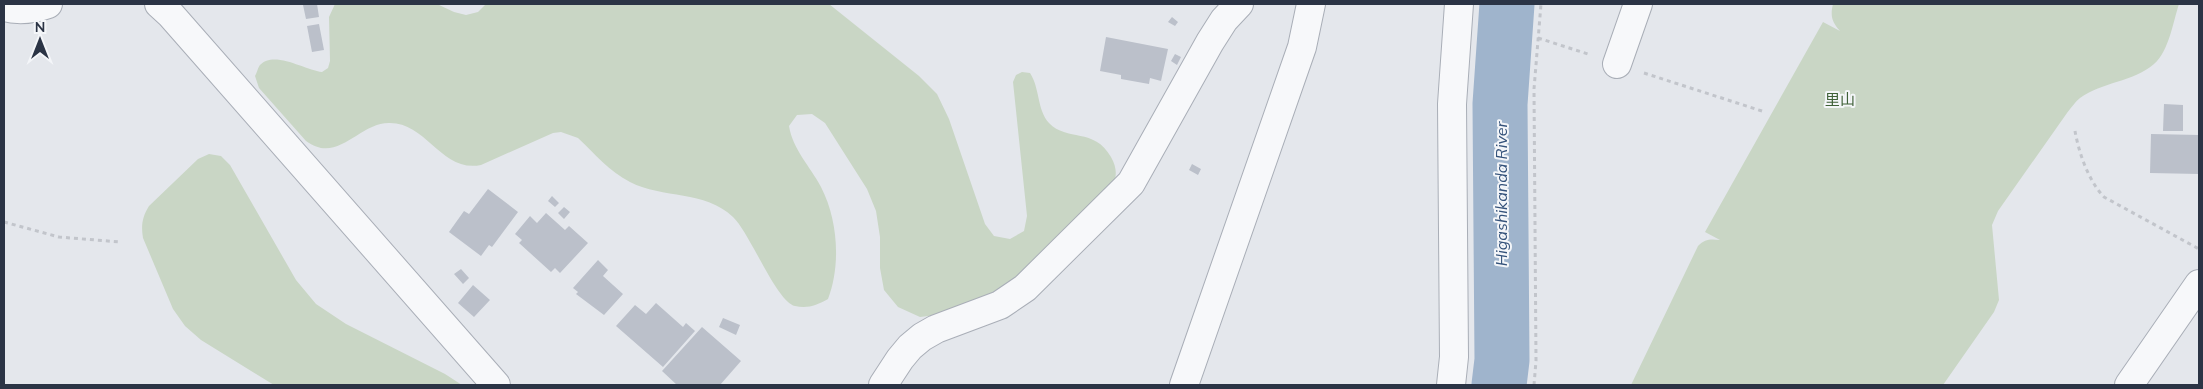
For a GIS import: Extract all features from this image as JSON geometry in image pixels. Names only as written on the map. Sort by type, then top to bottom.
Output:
[{"type":"street","points":[[4,7],[11,9],[35,9],[48,4]]},
{"type":"street","points":[[159,4],[178,23],[496,385]]},
{"type":"street","points":[[883,385],[900,359],[922,337],[936,329],[1000,305],[1025,288],[1131,184],[1210,42],[1224,20],[1239,4]]},
{"type":"street","points":[[1184,385],[1302,47],[1311,4]]},
{"type":"street","points":[[1451,385],[1454,357],[1452,104],[1459,4]]},
{"type":"street","points":[[1617,64],[1638,4]]},
{"type":"street","points":[[2129,385],[2199,284]]},
{"type":"path","points":[[1534,385],[1536,361],[1534,89],[1541,4]]},
{"type":"path","points":[[1538,38],[1765,112]]},
{"type":"path","points":[[2075,131],[2086,166],[2097,190],[2104,197],[2199,249]]},
{"type":"path","points":[[4,222],[59,237],[120,242]]},
{"type":"green space","points":[[335,4],[437,4],[466,15],[478,12],[486,4],[829,4],[919,76],[937,94],[949,119],[985,224],[994,236],[1010,239],[1024,231],[1027,216],[1013,82],[1016,75],[1022,72],[1030,73],[1036,85],[1042,112],[1049,123],[1056,129],[1097,142],[1111,157],[1116,172],[1115,178],[1113,186],[1018,279],[994,295],[945,314],[920,317],[898,307],[884,290],[880,268],[880,237],[876,211],[867,189],[825,123],[812,114],[797,115],[789,126],[791,135],[827,200],[834,228],[836,257],[835,272],[828,299],[812,306],[795,306],[780,292],[740,225],[722,208],[697,199],[656,191],[630,182],[609,168],[578,138],[561,132],[553,133],[481,165],[467,165],[456,162],[414,131],[403,125],[390,123],[379,124],[338,146],[318,147],[306,141],[259,88],[255,76],[260,65],[273,59],[290,62],[315,71],[322,72],[328,68],[330,61],[329,17]]},
{"type":"green space","name":"里山","points":[[1833,4],[2179,4],[2167,44],[2154,64],[2137,75],[2098,88],[2078,100],[1998,211],[1992,225],[1999,300],[1994,312],[1943,385],[1631,385],[1698,246],[1708,240],[1720,240],[1705,232],[1823,22],[1840,31],[1832,19]]},
{"type":"green space","points":[[209,154],[221,156],[230,165],[296,280],[316,304],[346,324],[445,374],[462,385],[274,385],[201,340],[185,326],[173,309],[143,238],[142,229],[149,206],[198,159]]},
{"type":"building","points":[[317,4],[319,17],[306,19],[303,5]]},
{"type":"building","points":[[1172,17],[1178,22],[1175,26],[1168,22]]},
{"type":"building","points":[[319,24],[324,50],[312,52],[307,26]]},
{"type":"building","points":[[1106,37],[1168,49],[1161,81],[1150,78],[1149,84],[1121,79],[1121,75],[1100,71]]},
{"type":"building","points":[[1175,54],[1181,57],[1177,65],[1171,61]]},
{"type":"building","points":[[2164,104],[2183,105],[2183,131],[2163,131]]},
{"type":"building","points":[[2151,134],[2199,135],[2199,174],[2150,173]]},
{"type":"building","points":[[1192,164],[1201,169],[1198,175],[1189,170]]},
{"type":"building","points":[[488,189],[518,212],[492,247],[489,245],[481,256],[449,232],[464,211],[469,214]]},
{"type":"building","points":[[552,196],[559,203],[555,207],[548,201]]},
{"type":"building","points":[[564,207],[570,212],[564,219],[558,213]]},
{"type":"building","points":[[546,213],[565,230],[569,226],[588,243],[560,273],[555,268],[551,272],[519,243],[522,240],[515,234],[530,216],[537,223]]},
{"type":"building","points":[[598,260],[608,270],[603,276],[623,294],[604,315],[576,294],[578,292],[573,288]]},
{"type":"building","points":[[461,269],[469,278],[463,284],[454,274]]},
{"type":"building","points":[[473,285],[490,300],[474,317],[458,303]]},
{"type":"building","points":[[656,303],[683,327],[686,323],[695,331],[663,367],[616,326],[635,305],[646,314]]},
{"type":"building","points":[[723,318],[740,325],[736,335],[719,327]]},
{"type":"building","points":[[702,327],[741,361],[720,385],[677,385],[662,371]]},
{"type":"waterway","name":"Higashikanda River","points":[[1499,385],[1502,360],[1500,104],[1507,4]]}]
